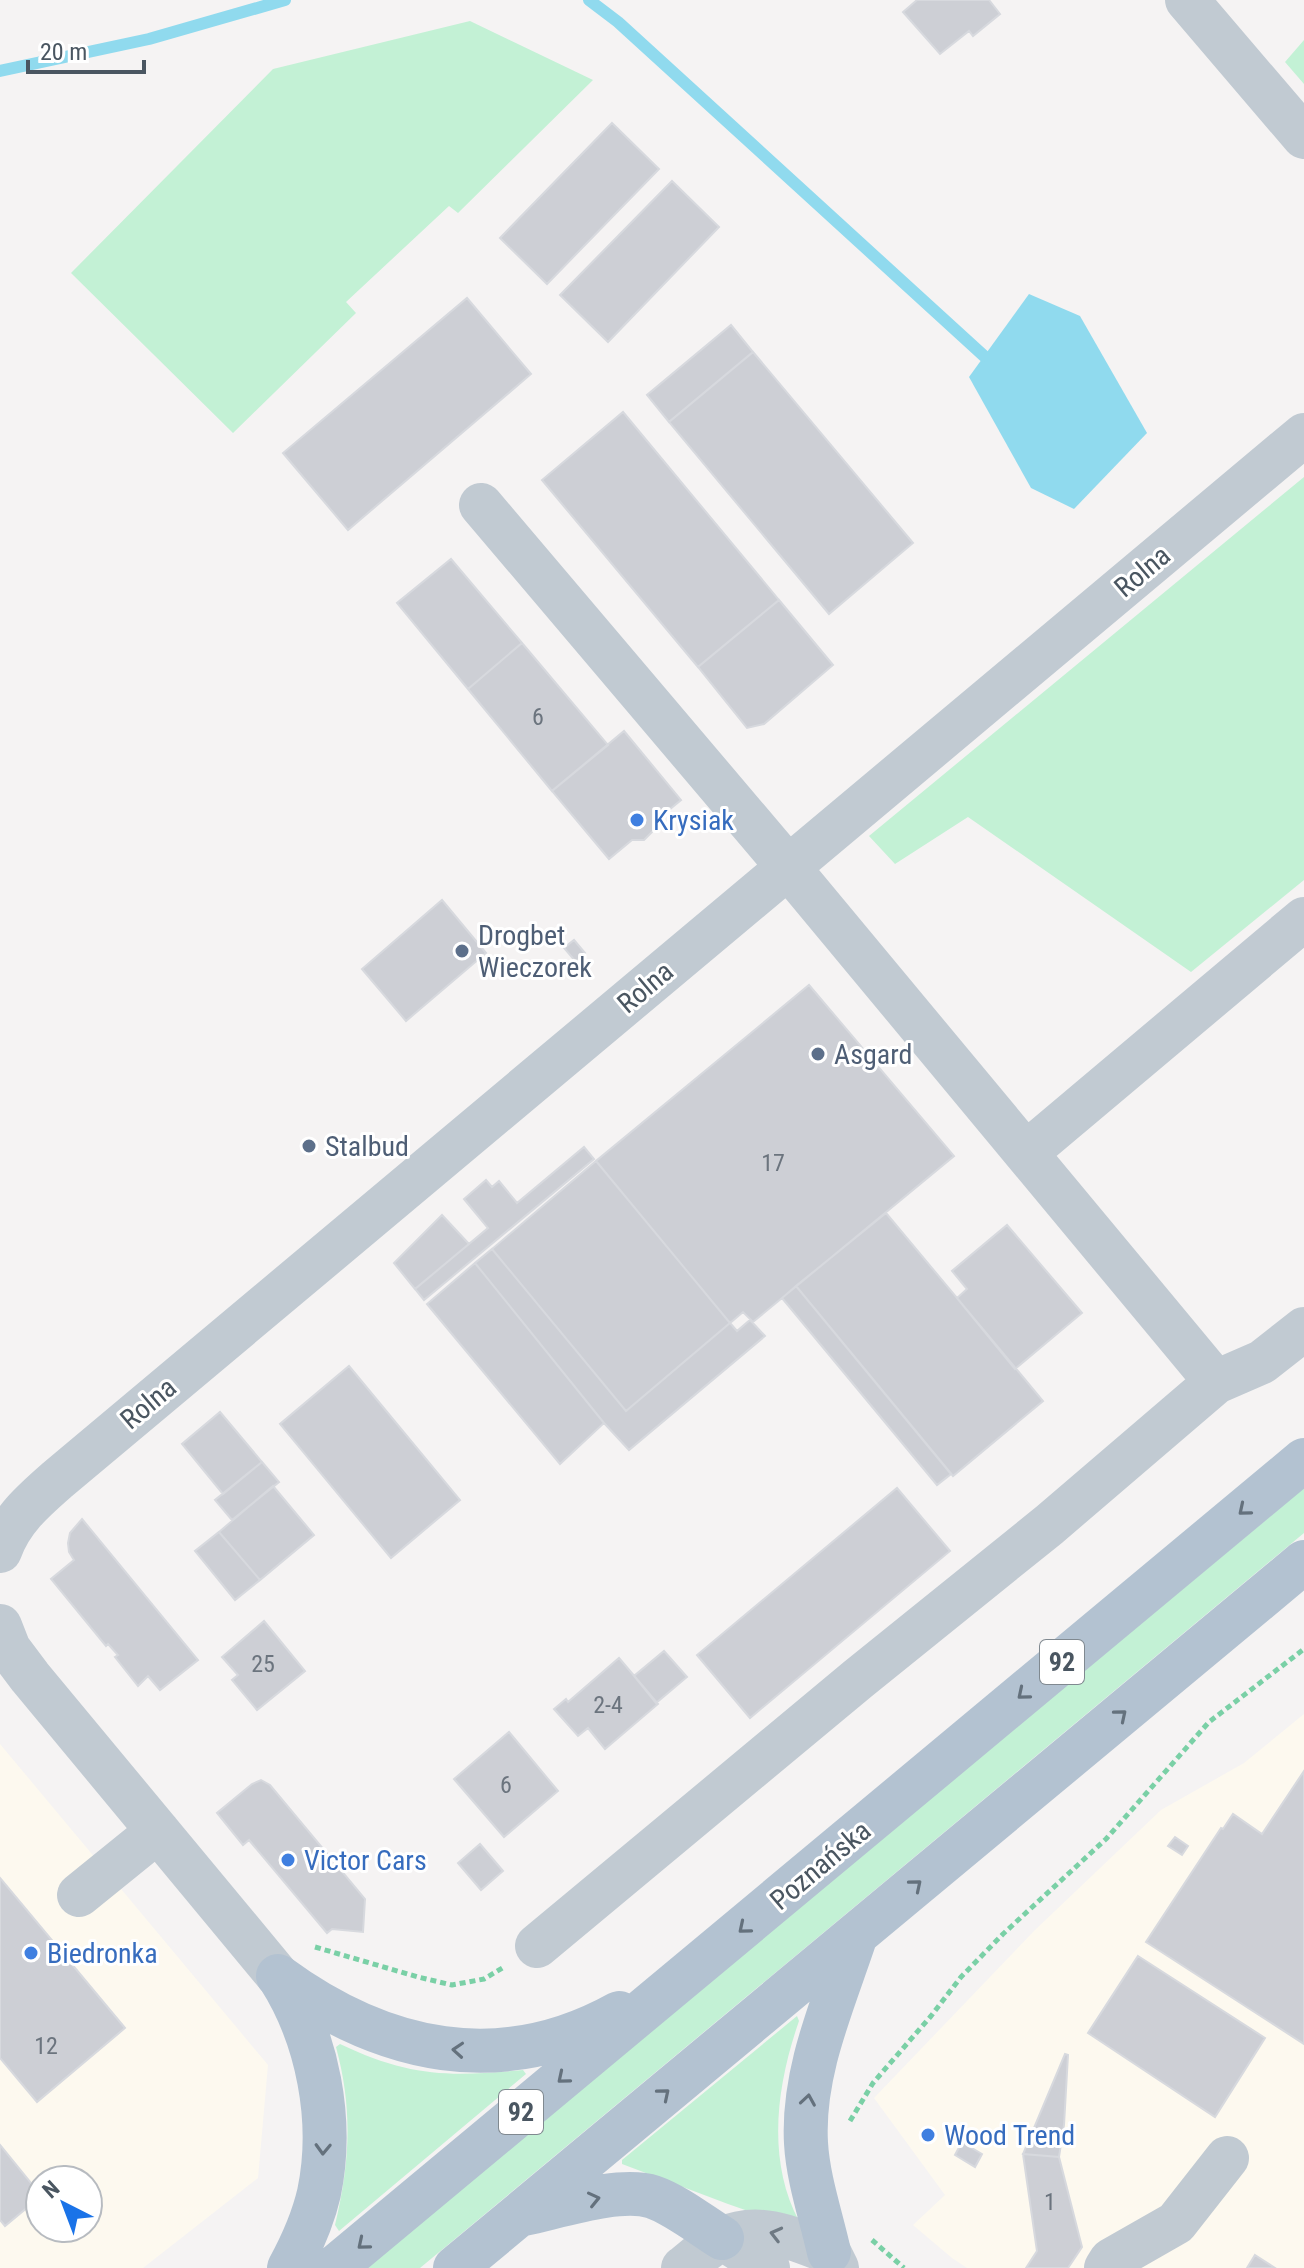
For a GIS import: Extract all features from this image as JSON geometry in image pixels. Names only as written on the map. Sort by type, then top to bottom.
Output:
[{"type":"main road","name":"Poznańska","points":[[334,2268],[1304,1460]]},
{"type":"main road","points":[[455,2268],[1304,1562]]},
{"type":"main road","points":[[833,2260],[809,2162],[806,2115],[822,2035],[856,1935]]},
{"type":"main road","points":[[291,1960],[324,2006],[375,2031],[431,2047],[484,2051],[536,2044],[588,2029],[658,1991],[709,1957]]},
{"type":"main road","points":[[289,2268],[302,2242],[319,2193],[324,2129],[318,2081],[304,2026],[291,1995],[291,1960]]},
{"type":"main road","points":[[518,2216],[609,2195],[643,2194],[662,2201],[722,2238]]},
{"type":"street","points":[[1187,0],[1304,137]]},
{"type":"street","name":"Rolna","points":[[0,1551],[11,1527],[27,1506],[57,1480],[1304,435]]},
{"type":"street","points":[[481,505],[788,867],[1216,1382]]},
{"type":"street","points":[[1026,1153],[1304,919]]},
{"type":"street","points":[[537,1946],[1049,1525],[1216,1382],[1262,1362],[1304,1329]]},
{"type":"street","points":[[0,1626],[9,1649],[30,1677],[158,1831],[291,1960]]},
{"type":"street","points":[[79,1895],[158,1831]]},
{"type":"street","points":[[1106,2268],[1111,2260],[1176,2223],[1227,2158]]},
{"type":"street","points":[[683,2268],[722,2238],[757,2230],[784,2236],[833,2260]]},
{"type":"street","points":[[722,2238],[768,2268]]},
{"type":"path","points":[[849,2123],[873,2083],[961,1977],[1106,1839],[1209,1722],[1304,1649]]},
{"type":"path","points":[[291,1960],[418,1977],[452,1985],[484,1979],[537,1946]]},
{"type":"path","points":[[892,2257],[904,2268]]},
{"type":"shaded area","points":[[1304,1714],[1304,2268],[967,2268],[913,2225],[945,2195],[874,2098],[1035,1930],[1161,1810],[1244,1763]]},
{"type":"shaded area","points":[[0,1744],[268,2065],[258,2178],[143,2268],[0,2268]]},
{"type":"green space","points":[[470,21],[593,80],[458,213],[449,206],[346,302],[356,313],[233,433],[71,273],[273,69]]},
{"type":"green space","points":[[1304,40],[1304,84],[1285,62]]},
{"type":"green space","points":[[1304,477],[1304,880],[1191,972],[968,817],[895,864],[869,836]]},
{"type":"green space","points":[[1304,1488],[1304,1533],[420,2268],[366,2268]]},
{"type":"green space","points":[[797,2016],[799,2021],[785,2070],[778,2121],[782,2172],[799,2221],[748,2211],[622,2164],[622,2160]]},
{"type":"green space","points":[[340,2044],[409,2069],[451,2074],[523,2070],[526,2074],[339,2231],[335,2225],[348,2136],[345,2093],[336,2047]]},
{"type":"water","points":[[1029,294],[1080,316],[1147,433],[1074,509],[1031,488],[969,377]]},
{"type":"building","points":[[917,0],[989,0],[1000,14],[973,36],[969,31],[940,54],[903,12]]},
{"type":"building","points":[[612,123],[659,169],[547,284],[500,238]]},
{"type":"building","points":[[672,181],[719,227],[608,342],[560,295]]},
{"type":"building","points":[[467,298],[531,374],[348,530],[283,453]]},
{"type":"building","points":[[731,325],[753,352],[669,422],[647,395]]},
{"type":"building","points":[[753,352],[913,543],[829,614],[669,422]]},
{"type":"building","points":[[623,412],[779,600],[698,667],[542,480]]},
{"type":"building","points":[[451,559],[522,643],[468,689],[397,603]]},
{"type":"building","points":[[779,600],[833,665],[764,724],[747,728],[698,667]]},
{"type":"building","points":[[522,643],[608,745],[552,791],[468,689]]},
{"type":"building","points":[[624,731],[681,800],[658,819],[655,829],[644,840],[632,840],[609,859],[552,791]]},
{"type":"building","points":[[442,900],[486,953],[406,1021],[362,969]]},
{"type":"building","points":[[574,940],[585,953],[576,962],[564,948]]},
{"type":"building","points":[[809,985],[954,1156],[753,1322],[743,1312],[730,1323],[596,1161]]},
{"type":"building","points":[[584,1147],[594,1159],[424,1300],[415,1289],[488,1228],[464,1199],[486,1180],[492,1187],[499,1181],[517,1203]]},
{"type":"building","points":[[596,1161],[730,1323],[626,1411],[492,1249]]},
{"type":"building","points":[[886,1213],[1043,1401],[953,1476],[796,1286]]},
{"type":"building","points":[[442,1215],[469,1244],[415,1289],[394,1263]]},
{"type":"building","points":[[1007,1225],[1082,1313],[1015,1369],[957,1298],[967,1289],[952,1271]]},
{"type":"building","points":[[492,1249],[626,1411],[730,1323],[737,1331],[750,1320],[765,1336],[629,1450],[475,1263]]},
{"type":"building","points":[[475,1263],[604,1423],[560,1464],[427,1304]]},
{"type":"building","points":[[796,1286],[951,1474],[937,1485],[782,1298]]},
{"type":"building","points":[[349,1366],[460,1500],[391,1558],[280,1424]]},
{"type":"building","points":[[220,1412],[262,1462],[223,1494],[182,1444]]},
{"type":"building","points":[[262,1462],[279,1482],[232,1520],[215,1500]]},
{"type":"building","points":[[273,1486],[314,1535],[260,1580],[219,1532]]},
{"type":"building","points":[[897,1488],[950,1551],[750,1718],[697,1655]]},
{"type":"building","points":[[82,1519],[198,1660],[160,1690],[148,1676],[138,1686],[115,1657],[118,1655],[108,1644],[106,1646],[51,1579],[74,1560],[68,1543],[70,1533]]},
{"type":"building","points":[[219,1532],[260,1580],[235,1600],[195,1551]]},
{"type":"building","points":[[264,1621],[305,1671],[257,1710],[232,1680],[238,1675],[222,1657]]},
{"type":"building","points":[[664,1651],[687,1677],[656,1703],[634,1676]]},
{"type":"building","points":[[619,1658],[658,1704],[605,1749],[588,1728],[578,1736],[554,1709],[566,1699],[568,1702]]},
{"type":"building","points":[[509,1732],[558,1791],[504,1837],[454,1779]]},
{"type":"building","points":[[1304,1771],[1304,2044],[1146,1942],[1233,1814],[1262,1834]]},
{"type":"building","points":[[261,1780],[270,1785],[365,1899],[363,1932],[332,1929],[327,1933],[249,1840],[243,1845],[217,1813]]},
{"type":"building","points":[[1175,1837],[1188,1846],[1182,1855],[1168,1846]]},
{"type":"building","points":[[480,1844],[503,1871],[481,1890],[458,1863]]},
{"type":"building","name":"Biedronka","points":[[0,1878],[125,2028],[37,2102],[0,2058]]},
{"type":"building","points":[[1138,1956],[1265,2038],[1215,2117],[1088,2033]]},
{"type":"building","points":[[1065,2054],[1068,2055],[1064,2125],[1059,2157],[1023,2154]]},
{"type":"building","points":[[962,2142],[982,2154],[975,2167],[955,2155]]},
{"type":"building","points":[[0,2145],[24,2174],[24,2210],[5,2226],[0,2220]]},
{"type":"building","points":[[1023,2154],[1059,2157],[1082,2247],[1068,2268],[1026,2268],[1037,2251]]},
{"type":"building","points":[[1255,2255],[1275,2268],[1247,2268]]},
{"type":"waterway","points":[[0,71],[149,39],[285,0]]},
{"type":"waterway","points":[[589,0],[618,22],[984,356]]},
{"type":"place","name":"Krysiak","points":[[637,820]]},
{"type":"place","name":"Drogbet Wieczorek","points":[[462,951]]},
{"type":"place","name":"Asgard","points":[[818,1054]]},
{"type":"place","name":"Stalbud","points":[[309,1146]]},
{"type":"place","name":"Victor Cars","points":[[288,1860]]},
{"type":"place","name":"Biedronka","points":[[31,1953]]},
{"type":"place","name":"Wood Trend","points":[[928,2135]]}]
